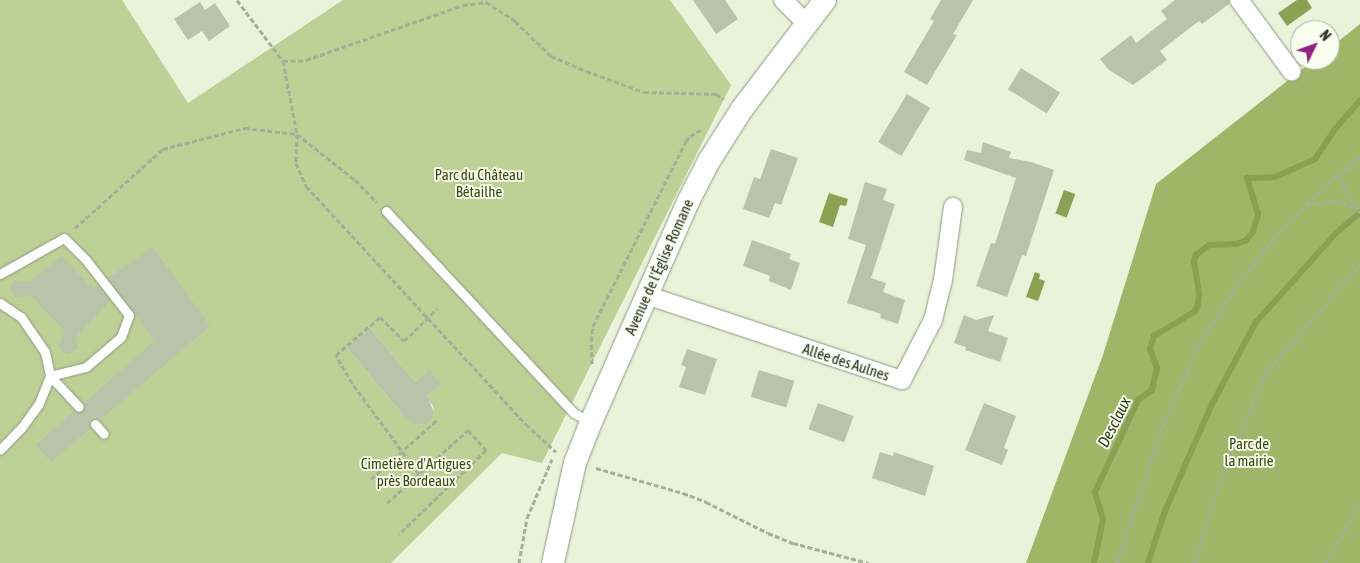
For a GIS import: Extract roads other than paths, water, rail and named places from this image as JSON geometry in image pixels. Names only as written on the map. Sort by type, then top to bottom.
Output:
[{"type":"street","points":[[783,0],[806,23]]},
{"type":"street","name":"Avenue de l'Église Romane","points":[[553,563],[575,463],[591,422],[688,202],[723,138],[742,109],[825,0]]},
{"type":"street","points":[[1239,0],[1292,72]]},
{"type":"street","name":"Allée des Aulnes","points":[[646,295],[902,380],[933,320],[943,280],[953,207]]},
{"type":"lane","points":[[386,211],[574,413],[591,422]]},
{"type":"lane","points":[[0,274],[64,238],[86,260],[129,315],[122,337],[86,367],[50,376]]},
{"type":"lane","points":[[0,303],[21,317],[45,352],[50,376],[79,407]]},
{"type":"lane","points":[[0,450],[22,428],[38,405],[50,376]]},
{"type":"lane","points":[[95,424],[104,434]]},
{"type":"waterway","name":"Desclaux","points":[[1094,563],[1103,519],[1095,492],[1138,400],[1152,390],[1157,368],[1150,349],[1154,336],[1194,312],[1198,305],[1199,293],[1194,261],[1196,255],[1209,245],[1237,244],[1246,240],[1253,232],[1258,214],[1247,178],[1275,177],[1315,159],[1336,128],[1360,100]]},
{"type":"waterway","points":[[1148,563],[1165,511],[1212,404],[1256,322],[1336,233],[1360,213]]},
{"type":"park label","name":"Parc du Château Bétailhe","points":[[479,182]]},
{"type":"park label","name":"Parc de la mairie","points":[[1249,452]]},
{"type":"park label","name":"Cimetière d'Artigues près Bordeaux","points":[[416,472]]}]
